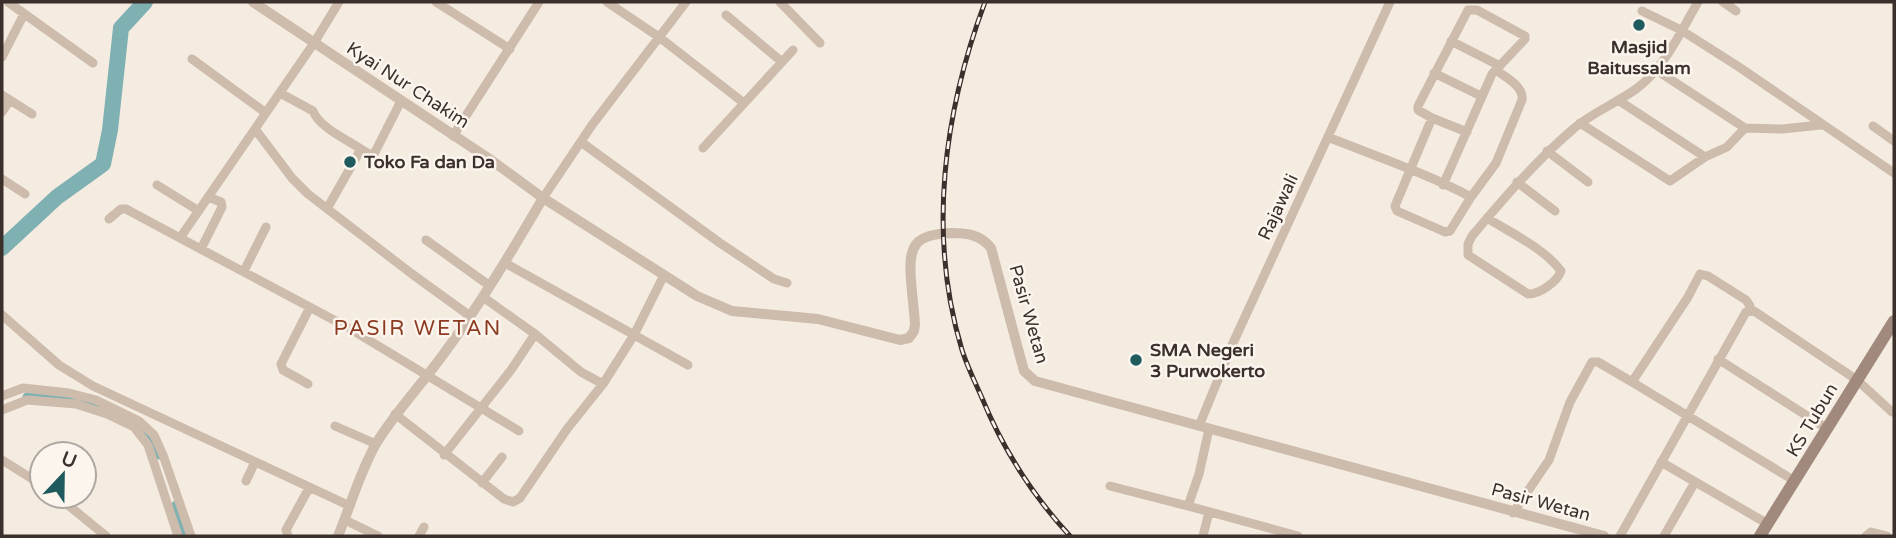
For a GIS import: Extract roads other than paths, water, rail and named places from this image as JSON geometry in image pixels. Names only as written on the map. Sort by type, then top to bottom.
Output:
[{"type":"main road","name":"KS Tubun","points":[[1760,536],[1894,321]]},
{"type":"street","points":[[8,2],[93,62]]},
{"type":"street","name":"Kyai Nur Chakim","points":[[253,2],[543,198]]},
{"type":"street","points":[[180,238],[314,43],[339,2]]},
{"type":"street","points":[[453,136],[539,2]]},
{"type":"street","points":[[607,2],[659,37],[744,103]]},
{"type":"street","points":[[338,536],[365,466],[395,414],[428,376],[483,297],[543,198],[581,142],[686,2]]},
{"type":"street","points":[[780,2],[820,43]]},
{"type":"street","name":"Rajawali","points":[[1188,506],[1199,474],[1204,428],[1233,343],[1390,2]]},
{"type":"street","points":[[1487,218],[1527,242],[1556,265],[1561,271],[1558,278],[1538,292],[1528,294],[1468,255],[1468,244],[1472,236],[1487,218],[1517,182],[1547,151],[1580,123],[1638,88],[1656,70],[1698,2]]},
{"type":"street","points":[[1723,2],[1736,11]]},
{"type":"street","points":[[441,3],[510,50]]},
{"type":"street","points":[[1443,184],[1467,132],[1481,96],[1498,68],[1526,37],[1473,9],[1468,10],[1417,108],[1432,118],[1467,132]]},
{"type":"street","points":[[1642,11],[1681,30],[1894,173]]},
{"type":"street","points":[[2,57],[24,14]]},
{"type":"street","points":[[726,15],[782,62]]},
{"type":"street","points":[[1432,118],[1395,209],[1448,232],[1496,163],[1523,94],[1498,68],[1451,41]]},
{"type":"street","points":[[703,148],[793,51]]},
{"type":"street","points":[[192,59],[266,113]]},
{"type":"street","points":[[1656,70],[1745,128],[1782,129],[1821,125]]},
{"type":"street","points":[[1434,73],[1481,96]]},
{"type":"street","points":[[279,93],[313,111],[315,117],[371,155],[374,154],[401,101]]},
{"type":"street","points":[[2,112],[6,97],[32,114]]},
{"type":"street","points":[[1618,100],[1705,157]]},
{"type":"street","points":[[1580,123],[1665,180],[1676,179],[1705,157],[1727,147],[1745,128]]},
{"type":"street","points":[[1872,126],[1894,141]]},
{"type":"street","points":[[255,129],[292,178],[308,194],[470,316]]},
{"type":"street","points":[[1328,136],[1471,197]]},
{"type":"street","points":[[581,142],[720,243],[774,279],[787,283]]},
{"type":"street","points":[[328,207],[361,149]]},
{"type":"street","points":[[1547,151],[1588,182]]},
{"type":"street","points":[[2,179],[25,194]]},
{"type":"street","points":[[1517,182],[1555,211]]},
{"type":"street","points":[[157,185],[199,211]]},
{"type":"street","points":[[201,248],[222,207],[221,202],[208,197]]},
{"type":"street","name":"Pasir Wetan","points":[[543,198],[697,296],[732,311],[818,319],[905,339],[911,337],[915,324],[909,259],[912,248],[930,235],[975,235],[987,242],[991,248],[1024,371],[1035,381],[1604,536]]},
{"type":"street","points":[[108,219],[121,209],[126,209],[310,307],[519,431]]},
{"type":"street","points":[[244,271],[265,227]]},
{"type":"street","points":[[426,240],[490,286]]},
{"type":"street","points":[[505,263],[688,365]]},
{"type":"street","points":[[1632,382],[1700,274],[1708,276],[1746,300],[1750,311]]},
{"type":"street","points":[[395,414],[444,455],[504,499],[513,502],[520,499],[567,429],[603,384],[634,335],[664,275]]},
{"type":"street","points":[[483,297],[535,334],[581,372],[603,384]]},
{"type":"street","points":[[308,384],[283,370],[281,364],[310,307]]},
{"type":"street","points":[[1620,536],[1689,416],[1718,359],[1744,316],[1750,311]]},
{"type":"street","points":[[1750,311],[1857,380],[1892,412]]},
{"type":"street","points":[[2,315],[59,365],[86,382],[350,506]]},
{"type":"street","points":[[444,455],[511,370],[535,334]]},
{"type":"street","points":[[1718,359],[1826,428]]},
{"type":"street","points":[[1513,513],[1549,460],[1570,402],[1592,362],[1598,362],[1795,481]]},
{"type":"street","points":[[78,399],[86,382]]},
{"type":"street","points":[[2,396],[23,388],[78,399],[131,415],[148,427],[154,435],[191,536]]},
{"type":"street","points":[[2,410],[27,400],[78,399]]},
{"type":"street","points":[[108,410],[134,427],[148,445],[178,536]]},
{"type":"street","points":[[335,426],[376,444]]},
{"type":"street","points":[[482,483],[502,457]]},
{"type":"street","points":[[2,460],[28,476]]},
{"type":"street","points":[[246,481],[255,462]]},
{"type":"street","points":[[1661,463],[1768,524]]},
{"type":"street","points":[[1664,536],[1695,482]]},
{"type":"street","points":[[1110,486],[1298,536]]},
{"type":"street","points":[[288,536],[286,530],[309,488]]},
{"type":"street","points":[[74,510],[106,536]]},
{"type":"street","points":[[1203,536],[1209,512]]},
{"type":"street","points":[[345,520],[378,536]]},
{"type":"street","points":[[1866,536],[1873,532],[1887,536]]},
{"type":"waterway","points":[[2,248],[57,197],[103,164],[110,130],[121,28],[145,2]]},
{"type":"waterway","points":[[27,397],[69,399],[109,410]]},
{"type":"waterway","points":[[142,429],[159,455]]},
{"type":"waterway","points":[[176,505],[186,536]]},
{"type":"railway","points":[[985,2],[959,86],[945,174],[943,218],[951,306],[964,356],[999,435],[1031,488],[1070,536]]},
{"type":"place","name":"Masjid Baitussalam","points":[[1639,25]]},
{"type":"place","name":"Toko Fa dan Da","points":[[350,162]]},
{"type":"place","name":"SMA Negeri 3 Purwokerto","points":[[1136,360]]},
{"type":"district","name":"PASIR WETAN","points":[[418,328]]}]
